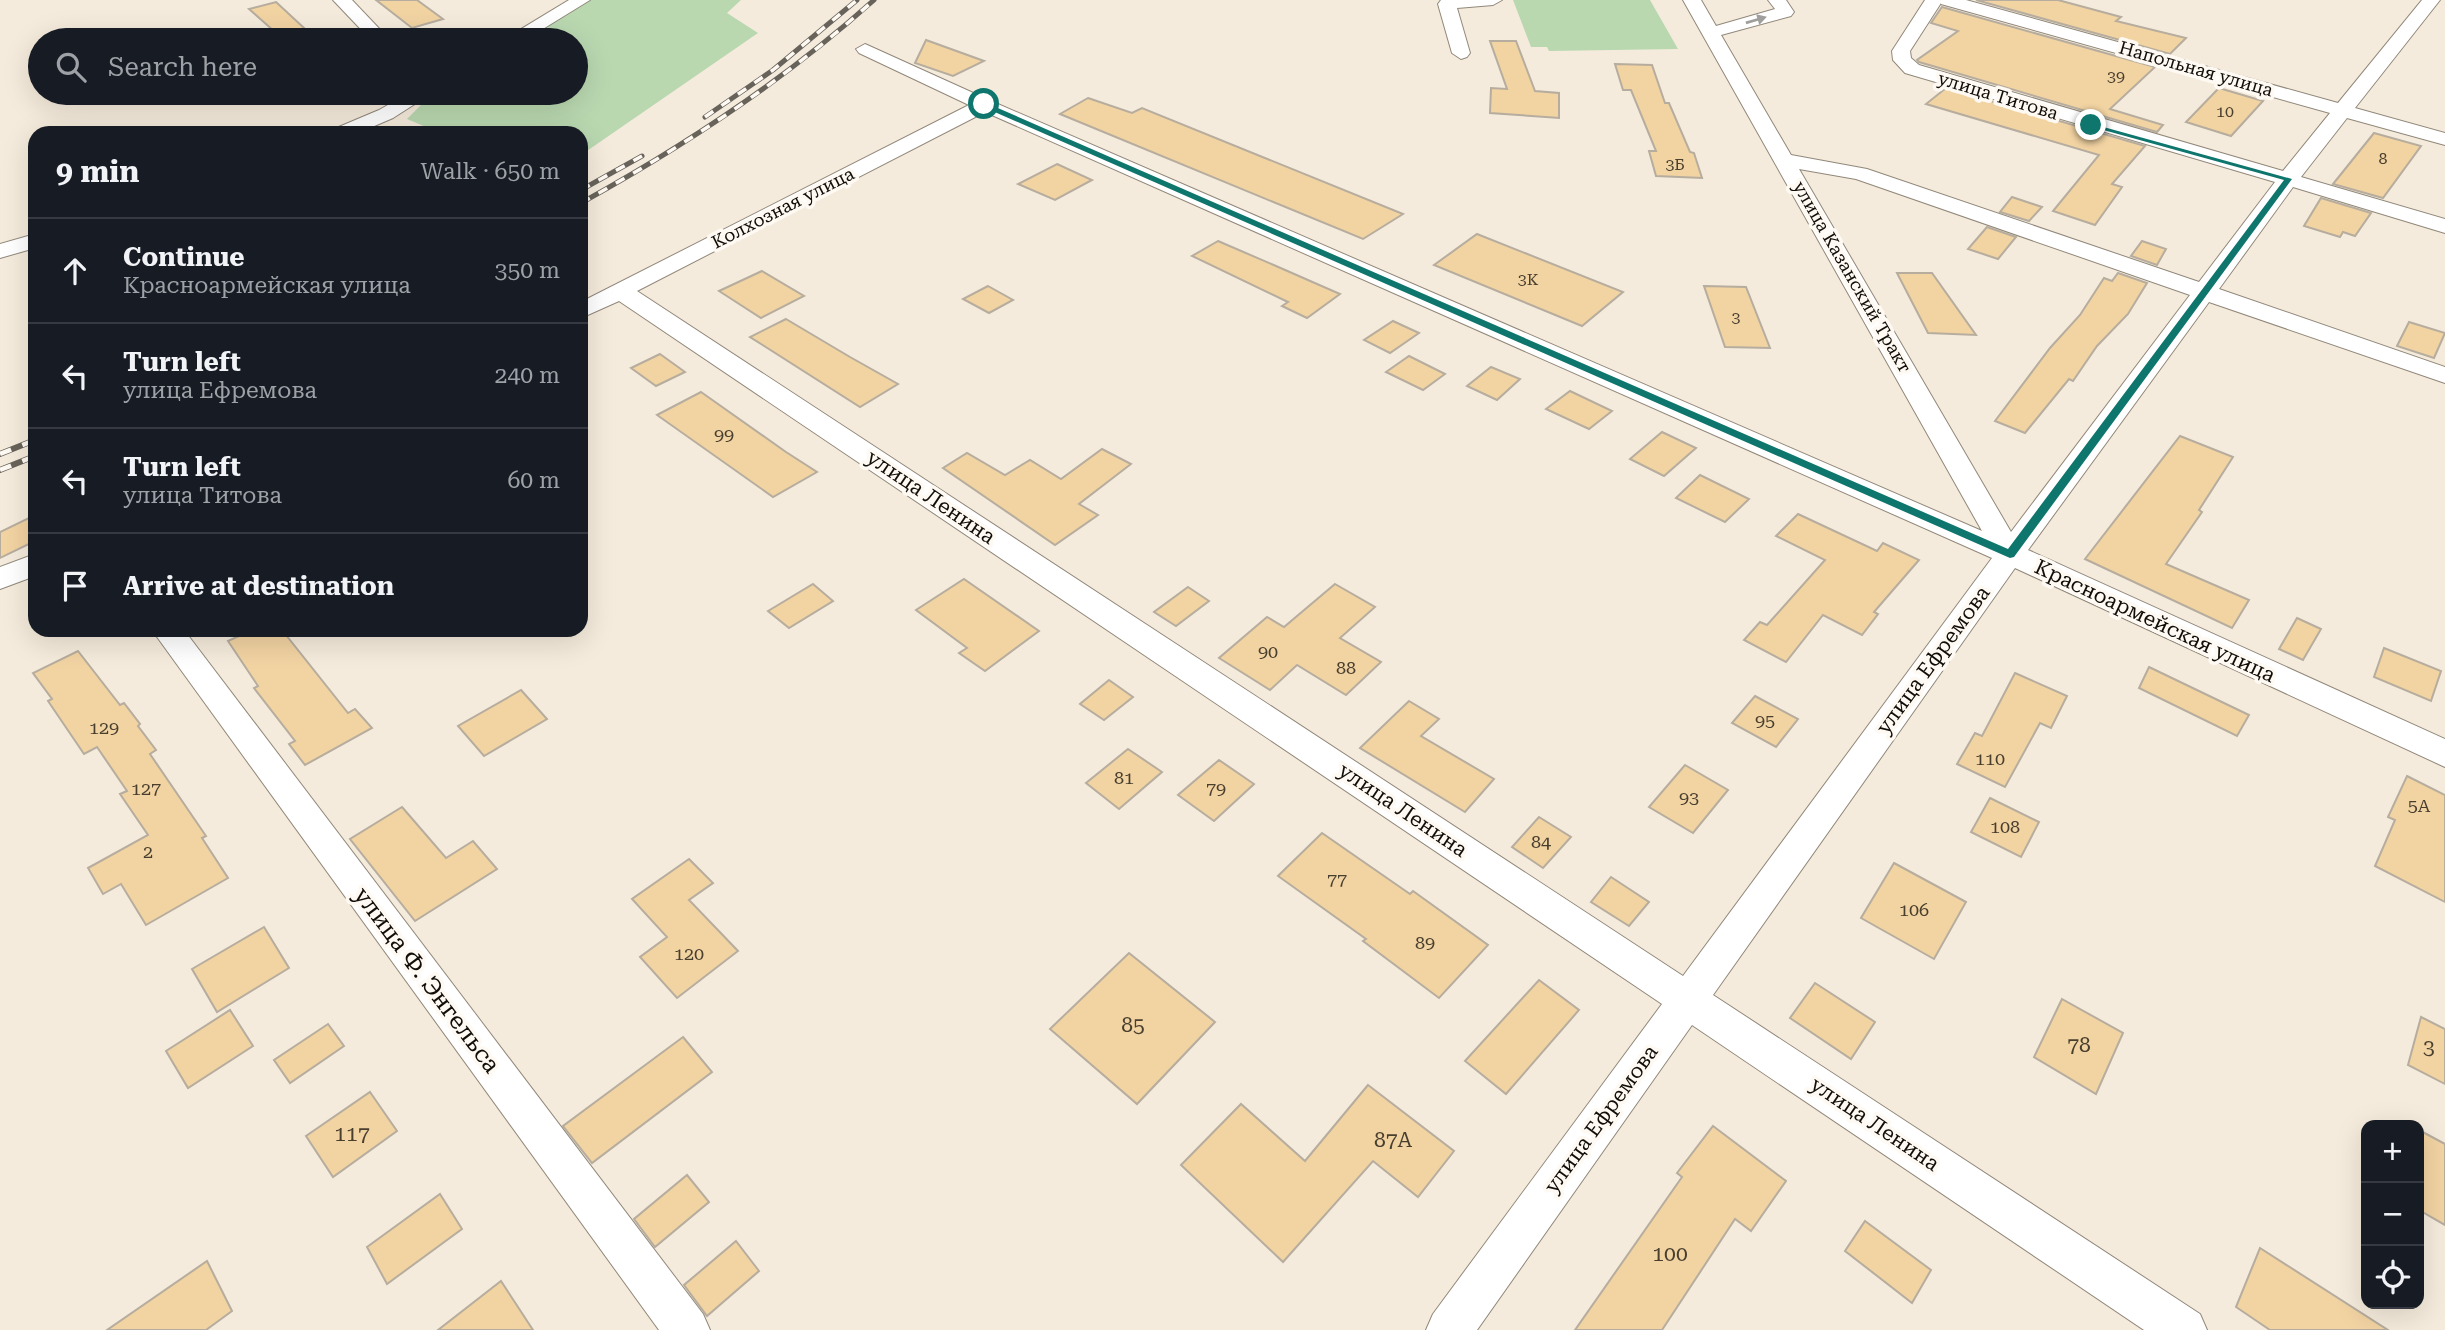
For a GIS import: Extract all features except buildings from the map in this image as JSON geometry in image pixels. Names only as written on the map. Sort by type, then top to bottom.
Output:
[{"type":"street","points":[[342,0],[370,28]]},
{"type":"street","points":[[533,28],[581,0]]},
{"type":"street","points":[[1461,53],[1447,4],[1493,0]]},
{"type":"street","name":"улица Казанский Тракт","points":[[1692,0],[1713,32],[2010,554]]},
{"type":"street","points":[[1713,32],[1785,12],[1777,0]]},
{"type":"street","name":"улица Титова","points":[[1934,0],[1901,51],[1902,60],[1912,69],[2091,125],[2288,179],[2445,226]]},
{"type":"street","name":"Напольная улица","points":[[1947,0],[2445,139]]},
{"type":"street","name":"улица Ефремова","points":[[1449,1330],[2010,554],[2288,179],[2431,0]]},
{"type":"street","name":"Красноармейская улица","points":[[865,49],[984,104],[2010,554],[2445,754]]},
{"type":"street","name":"Колхозная улица","points":[[588,308],[984,104]]},
{"type":"street","points":[[358,126],[401,105]]},
{"type":"street","points":[[1786,160],[1860,173],[2445,375]]},
{"type":"street","points":[[0,251],[28,243]]},
{"type":"street","name":"улица Ленина","points":[[622,292],[2184,1330]]},
{"type":"street","points":[[0,579],[28,567]]},
{"type":"street","name":"улица Ф. Энгельса","points":[[172,637],[687,1330]]},
{"type":"green space","points":[[589,0],[741,0],[727,13],[758,33],[588,150],[588,126],[424,126],[407,119],[421,105],[588,105],[588,28],[541,28]]},
{"type":"green space","points":[[1513,0],[1650,0],[1678,49],[1549,51],[1547,47],[1531,47]]},
{"type":"railway","points":[[705,117],[773,70],[857,0]]},
{"type":"railway","points":[[588,199],[734,110],[805,57],[874,0]]},
{"type":"railway","points":[[588,186],[642,156]]},
{"type":"railway","points":[[0,454],[28,443]]},
{"type":"railway","points":[[0,470],[28,459]]},
{"type":"route","points":[[984,104],[2010,554],[2288,179],[2091,125]]}]
